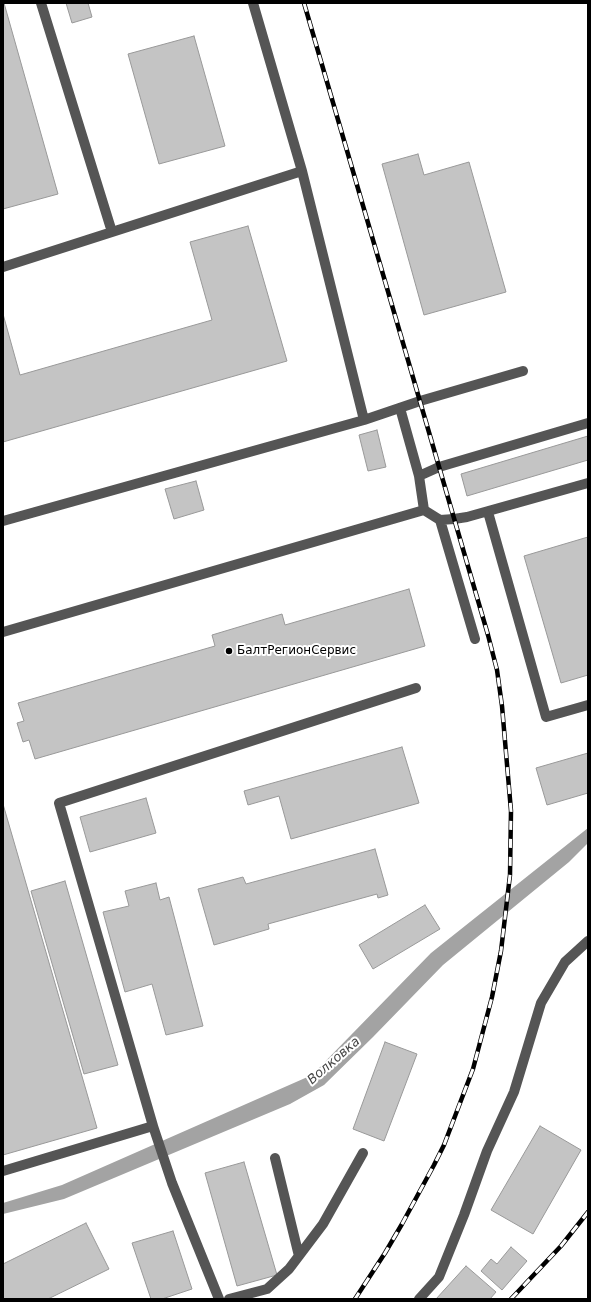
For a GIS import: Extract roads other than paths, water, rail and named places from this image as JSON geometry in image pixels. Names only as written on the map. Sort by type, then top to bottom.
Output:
[{"type":"street","points":[[41,3],[112,232]]},
{"type":"street","points":[[253,3],[302,171],[364,420]]},
{"type":"street","points":[[3,267],[302,171]]},
{"type":"street","points":[[3,521],[364,420],[524,371]]},
{"type":"street","points":[[400,408],[419,476],[424,510]]},
{"type":"street","points":[[419,476],[439,468],[588,424]]},
{"type":"street","points":[[3,632],[424,510],[440,520],[467,517],[588,483]]},
{"type":"street","points":[[488,512],[546,717],[588,705]]},
{"type":"street","points":[[440,520],[475,639]]},
{"type":"street","points":[[218,1299],[172,1183],[153,1126],[59,803],[416,688]]},
{"type":"street","points":[[419,1299],[439,1276],[456,1236],[487,1151],[514,1092],[541,1003],[565,962],[588,941]]},
{"type":"street","points":[[3,1171],[153,1126]]},
{"type":"street","points":[[229,1299],[267,1289],[289,1269],[323,1224],[363,1153]]},
{"type":"street","points":[[275,1158],[299,1256]]},
{"type":"water","name":"Волковка","points":[[588,828],[588,843],[569,862],[443,965],[324,1085],[290,1104],[64,1199],[3,1214],[3,1203],[62,1185],[312,1075],[431,953]]},
{"type":"railway","points":[[304,3],[497,670],[502,706],[511,811],[510,875],[501,951],[492,997],[473,1069],[444,1145],[434,1165],[385,1253],[355,1299]]},
{"type":"railway","points":[[511,1299],[561,1246],[588,1212]]},
{"type":"place","name":"БалтРегионСервис","points":[[229,651]]}]
